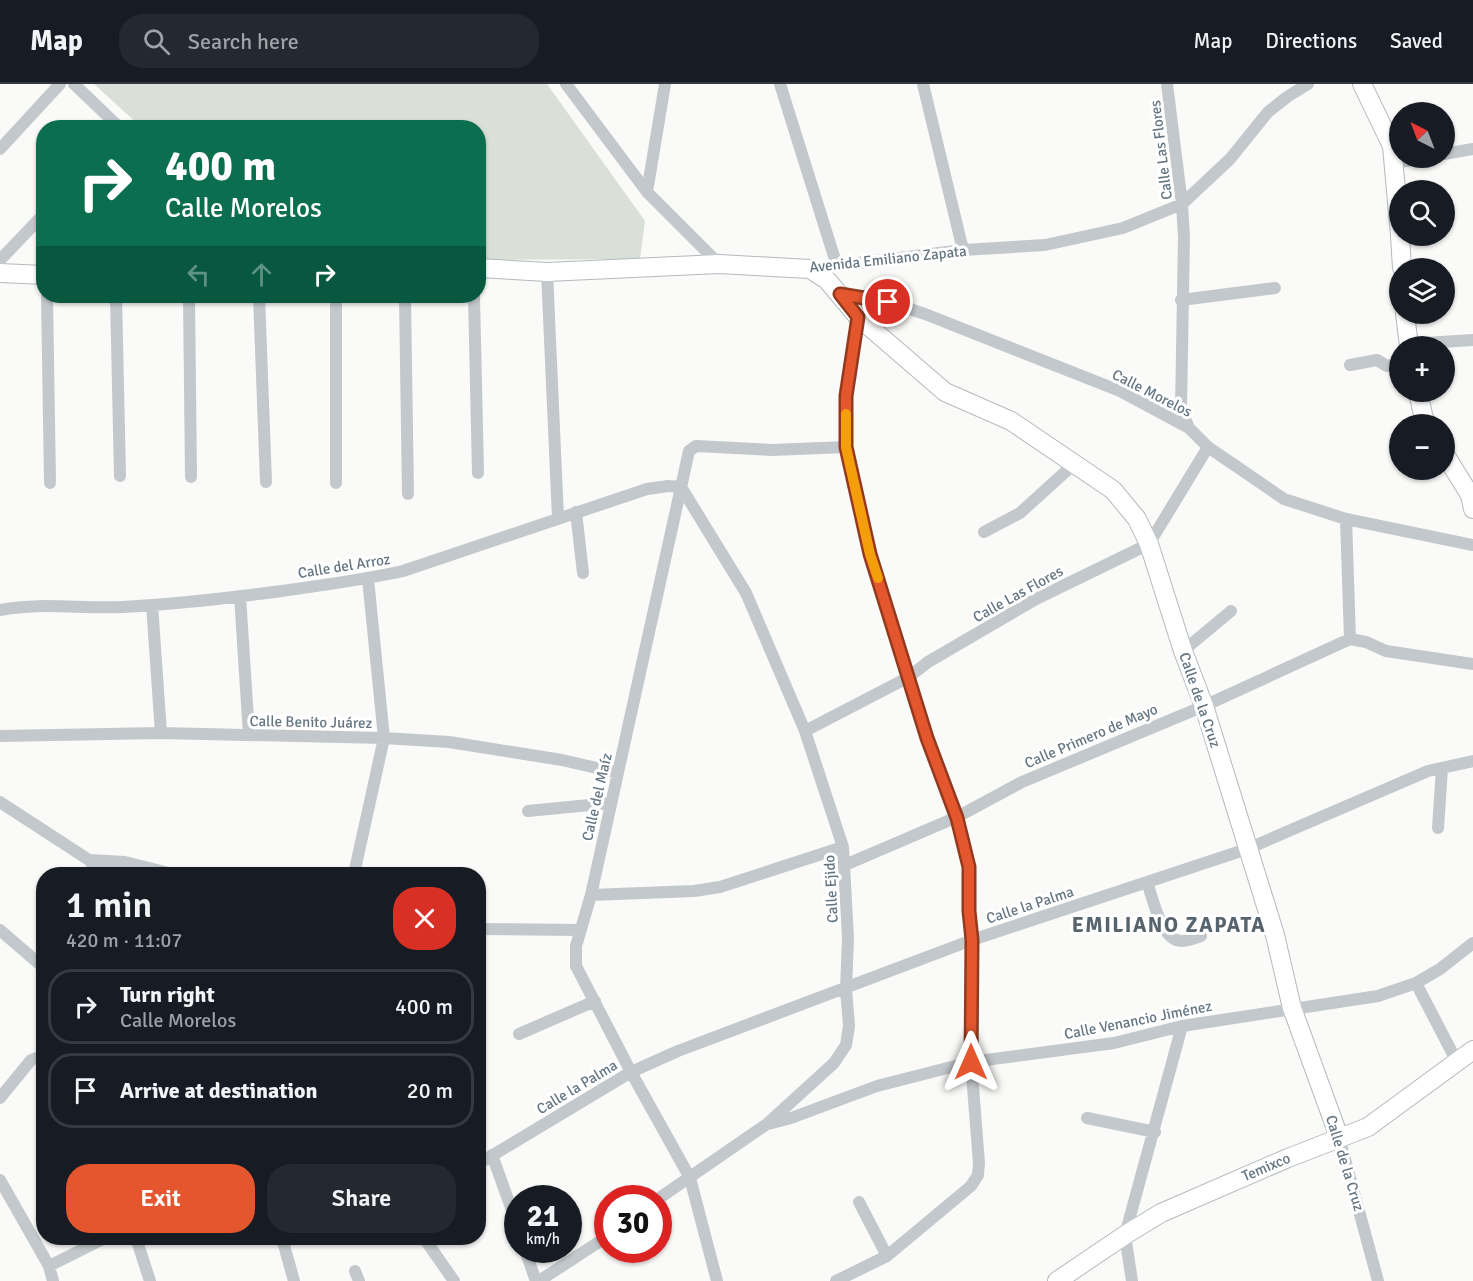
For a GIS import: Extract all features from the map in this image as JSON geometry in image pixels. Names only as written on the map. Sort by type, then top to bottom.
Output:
[{"type":"main road","points":[[1362,84],[1389,140]]},
{"type":"main road","name":"Avenida Emiliano Zapata","points":[[486,268],[547,272],[719,264],[810,269]]},
{"type":"main road","name":"Calle de la Cruz","points":[[810,269],[827,280],[858,317],[945,392],[1011,422],[1113,490],[1137,519],[1149,544],[1183,651],[1204,706],[1275,934],[1292,1008],[1339,1137]]},
{"type":"main road","points":[[0,273],[36,275]]},
{"type":"main road","points":[[1455,471],[1470,495],[1473,509]]},
{"type":"main road","name":"Temixco","points":[[1057,1281],[1125,1234],[1161,1213],[1339,1137],[1368,1127],[1473,1050]]},
{"type":"street","points":[[0,149],[60,84]]},
{"type":"street","points":[[74,84],[112,120]]},
{"type":"street","points":[[566,84],[647,192],[719,264]]},
{"type":"street","points":[[647,192],[665,84]]},
{"type":"street","points":[[780,84],[837,266]]},
{"type":"street","points":[[923,84],[963,250]]},
{"type":"street","name":"Calle Las Flores","points":[[1167,84],[1182,204],[1184,237],[1181,409],[1189,428]]},
{"type":"street","points":[[1182,204],[1230,159],[1268,112],[1308,84]]},
{"type":"street","points":[[1455,152],[1473,149]]},
{"type":"street","name":"Avenida Emiliano Zapata","points":[[810,269],[963,250],[1045,245],[1123,228],[1182,204]]},
{"type":"street","points":[[0,260],[36,222]]},
{"type":"street","points":[[547,272],[558,518]]},
{"type":"street","points":[[1182,300],[1275,288]]},
{"type":"street","name":"Calle Morelos","points":[[840,294],[888,302],[972,332],[1120,391],[1189,428],[1208,447],[1284,499],[1346,519],[1473,545]]},
{"type":"street","points":[[47,303],[50,483]]},
{"type":"street","points":[[116,303],[120,476]]},
{"type":"street","points":[[189,303],[191,477]]},
{"type":"street","points":[[259,303],[266,482]]},
{"type":"street","points":[[336,303],[336,483]]},
{"type":"street","points":[[405,303],[408,494]]},
{"type":"street","points":[[474,303],[478,473]]},
{"type":"street","points":[[836,1281],[887,1256],[971,1186],[978,1175],[979,1162],[971,1062],[972,940],[969,911],[969,867],[957,818],[927,738],[870,554],[846,447],[846,396],[858,317]]},
{"type":"street","points":[[1455,341],[1473,340]]},
{"type":"street","points":[[1350,365],[1377,360],[1389,366]]},
{"type":"street","name":"Calle del Maíz","points":[[717,1281],[690,1178],[576,966],[576,946],[591,895],[689,451],[696,446],[772,450],[846,447]]},
{"type":"street","points":[[1149,544],[1208,447]]},
{"type":"street","points":[[984,532],[1020,513],[1074,464]]},
{"type":"street","name":"Calle del Arroz","points":[[0,610],[44,606],[100,608],[152,605],[368,579],[403,571],[647,489],[681,487]]},
{"type":"street","name":"Calle Ejido","points":[[672,1190],[767,1124],[834,1063],[846,1045],[849,1026],[846,988],[849,938],[843,847],[805,731],[746,593],[681,487]]},
{"type":"street","points":[[576,512],[583,573]]},
{"type":"street","points":[[1346,519],[1350,639],[1366,642],[1386,651],[1473,664]]},
{"type":"street","name":"Calle Las Flores","points":[[805,731],[909,677],[928,662],[1035,599],[1149,544]]},
{"type":"street","points":[[356,867],[384,738],[368,579]]},
{"type":"street","points":[[240,596],[249,735]]},
{"type":"street","points":[[152,605],[161,733]]},
{"type":"street","points":[[1183,651],[1231,611]]},
{"type":"street","name":"Calle Primero de Mayo","points":[[845,865],[957,818],[1022,782],[1204,706],[1350,639]]},
{"type":"street","name":"Calle Benito Juárez","points":[[0,736],[161,733],[384,738],[449,742],[562,760],[618,774]]},
{"type":"street","name":"Calle la Palma","points":[[486,1159],[631,1072],[678,1051],[972,940],[1247,849],[1428,771],[1473,761]]},
{"type":"street","points":[[1438,828],[1442,768]]},
{"type":"street","points":[[0,802],[89,860],[94,867]]},
{"type":"street","points":[[528,811],[610,803]]},
{"type":"street","points":[[591,895],[694,891],[720,887],[843,847]]},
{"type":"street","points":[[89,860],[125,862],[145,867]]},
{"type":"street","points":[[1147,882],[1164,930],[1173,939],[1182,942],[1201,936]]},
{"type":"street","points":[[486,929],[579,930]]},
{"type":"street","points":[[0,930],[36,961]]},
{"type":"street","name":"Calle Venancio Jiménez","points":[[767,1124],[790,1118],[877,1086],[971,1062],[1114,1043],[1182,1026],[1378,996],[1416,983],[1440,969],[1473,943]]},
{"type":"street","points":[[1416,983],[1457,1062]]},
{"type":"street","points":[[519,1034],[595,1001]]},
{"type":"street","points":[[1132,1281],[1125,1234],[1155,1132],[1182,1026]]},
{"type":"street","points":[[2,1090],[31,1060],[36,1059]]},
{"type":"street","points":[[1087,1118],[1155,1132]]},
{"type":"street","name":"Calle de la Cruz","points":[[1339,1137],[1378,1281]]},
{"type":"street","points":[[492,1155],[504,1188]]},
{"type":"street","points":[[0,1180],[36,1243]]},
{"type":"street","points":[[859,1202],[887,1256]]},
{"type":"street","points":[[37,1245],[49,1266],[53,1281]]},
{"type":"street","points":[[49,1266],[91,1245]]},
{"type":"street","points":[[138,1245],[150,1281]]},
{"type":"street","points":[[284,1245],[294,1281]]},
{"type":"street","points":[[429,1245],[454,1281]]},
{"type":"street","points":[[530,1263],[537,1281],[594,1245]]},
{"type":"shaded area","points":[[94,84],[547,84],[645,221],[640,259],[486,260],[486,120],[133,120]]},
{"type":"slow traffic","points":[[846,414],[846,447],[870,554],[878,578]]},
{"type":"district","name":"EMILIANO ZAPATA","points":[[1169,925]]},
{"type":"route","points":[[888,302],[840,294],[858,317],[846,396],[846,447],[870,554],[927,738],[957,818],[969,867],[969,911],[972,940],[971,1062]]}]
